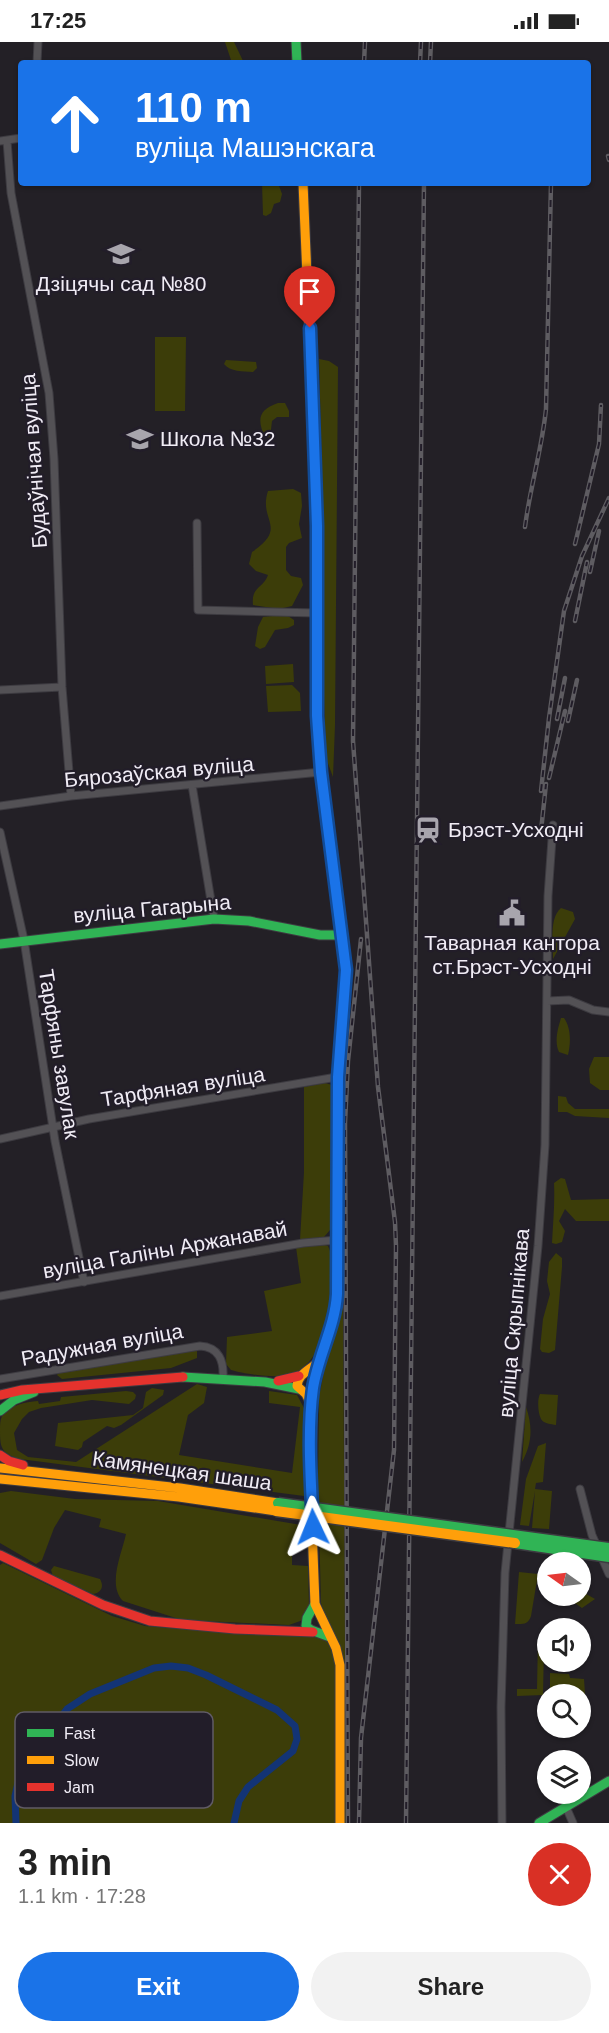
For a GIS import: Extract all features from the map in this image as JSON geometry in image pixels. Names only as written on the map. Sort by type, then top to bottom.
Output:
[{"type":"main road","points":[[296,42],[297,60]]},
{"type":"main road","points":[[303,186],[316,486],[316,696],[321,772],[342,935],[345,981],[338,1077],[337,1303],[324,1350],[307,1387]]},
{"type":"main road","name":"вуліца Гагарына","points":[[0,944],[214,919],[249,921],[320,935],[342,935]]},
{"type":"main road","points":[[307,1387],[296,1384],[302,1374],[317,1364],[324,1350]]},
{"type":"main road","points":[[272,1382],[310,1374],[307,1387],[312,1413],[311,1481],[315,1605],[336,1648],[340,1665],[340,1823]]},
{"type":"main road","points":[[0,1395],[15,1390],[38,1391],[160,1377],[223,1378],[307,1387]]},
{"type":"main road","points":[[0,1411],[14,1400],[38,1391]]},
{"type":"main road","points":[[0,1455],[15,1463],[72,1472],[87,1482],[74,1489],[13,1485],[0,1487]]},
{"type":"main road","name":"Камянецкая шаша","points":[[0,1468],[277,1507],[609,1548]]},
{"type":"main road","name":"Камянецкая шаша","points":[[0,1479],[87,1482]]},
{"type":"main road","name":"Камянецкая шаша","points":[[277,1507],[609,1557]]},
{"type":"main road","points":[[1,1555],[103,1605],[141,1618],[169,1624],[225,1629],[298,1630],[330,1637]]},
{"type":"main road","points":[[298,1630],[315,1605]]},
{"type":"main road","points":[[314,1632],[306,1626],[307,1618],[314,1613],[323,1619]]},
{"type":"main road","points":[[314,1632],[321,1629],[323,1619]]},
{"type":"main road","points":[[538,1823],[609,1781]]},
{"type":"street","points":[[37,60],[38,42]]},
{"type":"street","name":"Будаўнічая вуліца","points":[[4,141],[11,194],[49,393],[54,459],[63,687],[71,796]]},
{"type":"street","points":[[197,523],[198,610],[316,613]]},
{"type":"street","points":[[0,690],[63,687]]},
{"type":"street","name":"Бярозаўская вуліца","points":[[0,806],[71,796],[321,772]]},
{"type":"street","points":[[192,785],[214,919]]},
{"type":"street","name":"вуліца Скрыпнікава","points":[[502,1823],[502,1622],[540,1225],[545,1145],[548,896],[553,825]]},
{"type":"street","name":"Тарфяны завулак","points":[[0,832],[24,940],[53,1127],[84,1282]]},
{"type":"street","points":[[547,1001],[569,1000],[593,1010],[609,1012]]},
{"type":"street","name":"Тарфяная вуліца","points":[[0,1139],[53,1127],[338,1077]]},
{"type":"street","name":"вуліца Галіны Аржанавай","points":[[0,1296],[303,1243],[336,1240]]},
{"type":"street","name":"Радужная вуліца","points":[[0,1379],[200,1346],[211,1348],[219,1356],[224,1366],[223,1378]]},
{"type":"street","points":[[580,1489],[592,1535],[609,1574]]},
{"type":"street","points":[[566,1807],[573,1823]]},
{"type":"shaded area","points":[[225,42],[234,42],[243,60],[231,60]]},
{"type":"shaded area","points":[[262,186],[279,186],[282,194],[280,202],[274,204],[271,213],[263,215]]},
{"type":"shaded area","points":[[155,337],[186,337],[185,411],[155,411]]},
{"type":"shaded area","points":[[319,359],[329,361],[338,367],[333,777],[326,758]]},
{"type":"shaded area","points":[[226,360],[256,362],[257,368],[253,372],[233,370],[224,364]]},
{"type":"shaded area","points":[[278,403],[285,403],[289,417],[277,417],[272,421],[270,438],[265,438],[261,416],[266,409]]},
{"type":"shaded area","points":[[293,489],[301,493],[302,506],[299,524],[302,538],[289,543],[286,547],[286,570],[291,576],[301,578],[303,585],[292,606],[279,609],[253,605],[254,594],[268,575],[256,571],[249,564],[252,552],[263,543],[271,530],[266,510],[268,491]]},
{"type":"shaded area","points":[[288,616],[294,620],[294,625],[275,630],[265,647],[260,649],[255,646],[258,627],[263,617]]},
{"type":"shaded area","points":[[293,664],[294,682],[266,684],[265,666]]},
{"type":"shaded area","points":[[292,685],[300,693],[301,711],[268,712],[266,686]]},
{"type":"shaded area","points":[[561,908],[573,912],[575,919],[553,959],[553,925],[557,912]]},
{"type":"shaded area","points":[[561,1018],[564,1018],[569,1031],[568,1055],[559,1052],[557,1044]]},
{"type":"shaded area","points":[[594,1057],[609,1057],[609,1090],[600,1090],[590,1083],[589,1069]]},
{"type":"shaded area","points":[[325,1083],[332,1085],[330,1230],[324,1237],[300,1240],[304,1172],[304,1087]]},
{"type":"shaded area","points":[[558,1096],[566,1097],[568,1103],[575,1109],[609,1109],[609,1118],[575,1116],[567,1112],[558,1112]]},
{"type":"shaded area","points":[[561,1178],[565,1179],[571,1200],[609,1199],[609,1221],[576,1221],[565,1209],[559,1221],[565,1231],[562,1242],[556,1244],[552,1243],[554,1183]]},
{"type":"shaded area","points":[[321,1244],[328,1246],[331,1255],[332,1299],[326,1328],[315,1355],[306,1365],[289,1375],[263,1376],[231,1370],[226,1364],[227,1337],[272,1331],[264,1291],[301,1283],[296,1247]]},
{"type":"shaded area","points":[[556,1253],[562,1258],[562,1267],[555,1350],[549,1353],[542,1352],[540,1349],[543,1319],[550,1294],[547,1281],[549,1262]]},
{"type":"shaded area","points":[[343,1303],[346,1823],[343,1823],[343,1656],[328,1626],[321,1603],[318,1483],[319,1397]]},
{"type":"shaded area","points":[[197,1351],[197,1358],[171,1368],[62,1379],[57,1375],[58,1373]]},
{"type":"shaded area","points":[[197,1384],[207,1387],[204,1403],[188,1415],[179,1455],[292,1473],[300,1407],[269,1403],[269,1391],[297,1395],[304,1408],[304,1496],[20,1459],[5,1452],[1,1446],[1,1418],[5,1412],[18,1405],[38,1401],[39,1404],[60,1401],[61,1397],[133,1392],[136,1395],[135,1399],[129,1404],[92,1400],[41,1408],[29,1412],[22,1419],[14,1433],[17,1450],[28,1457],[76,1462]]},
{"type":"shaded area","points":[[152,1388],[164,1390],[163,1395],[121,1425],[114,1428],[107,1426],[83,1442],[82,1447],[78,1450],[55,1446],[58,1423],[133,1415],[143,1408],[146,1392]]},
{"type":"shaded area","points":[[540,1394],[558,1395],[556,1425],[542,1421],[538,1406]]},
{"type":"shaded area","points":[[526,1407],[530,1422],[530,1435],[528,1449],[522,1462]]},
{"type":"shaded area","points":[[546,1443],[543,1482],[536,1483],[535,1489],[552,1491],[549,1529],[532,1528],[535,1491],[529,1526],[520,1525],[526,1479],[538,1446]]},
{"type":"shaded area","points":[[11,1491],[75,1499],[158,1501],[301,1525],[300,1549],[292,1551],[292,1565],[308,1566],[309,1606],[303,1620],[289,1625],[182,1620],[123,1601],[118,1594],[116,1578],[126,1534],[99,1527],[101,1519],[65,1510],[54,1528],[42,1560],[36,1564],[0,1543],[0,1493]]},
{"type":"shaded area","points":[[3,1563],[112,1616],[145,1626],[260,1635],[314,1634],[325,1639],[334,1655],[336,1666],[337,1823],[0,1823],[0,1565]]},
{"type":"shaded area","points":[[54,1566],[100,1579],[101,1589],[93,1594],[53,1576],[51,1570]]},
{"type":"shaded area","points":[[519,1572],[537,1574],[530,1619],[525,1623],[515,1624]]},
{"type":"shaded area","points":[[537,1672],[543,1672],[543,1684],[537,1684]]},
{"type":"shaded area","points":[[550,1673],[569,1674],[570,1678],[584,1679],[584,1684],[550,1684]]},
{"type":"shaded area","points":[[517,1689],[537,1689],[537,1695],[517,1696]]},
{"type":"waterway","points":[[65,1712],[90,1694],[154,1668],[171,1666],[188,1668],[206,1675],[277,1710],[295,1726],[297,1739],[293,1751],[248,1787],[239,1801],[234,1823]]},
{"type":"waterway","points":[[15,1808],[16,1823]]},
{"type":"railway","points":[[364,60],[365,42]]},
{"type":"railway","points":[[420,60],[421,42]]},
{"type":"railway","points":[[430,60],[431,42]]},
{"type":"railway","points":[[608,156],[609,160]]},
{"type":"railway","points":[[359,186],[353,741],[378,1087],[396,1246],[394,1450],[361,1738],[359,1823]]},
{"type":"railway","points":[[406,1823],[424,186]]},
{"type":"railway","points":[[525,527],[546,409],[551,186]]},
{"type":"railway","points":[[575,544],[599,444],[601,405]]},
{"type":"railway","points":[[541,791],[564,611],[582,556],[609,498]]},
{"type":"railway","points":[[590,572],[599,531]]},
{"type":"railway","points":[[575,621],[587,562]]},
{"type":"railway","points":[[557,719],[565,678]]},
{"type":"railway","points":[[568,721],[577,680]]},
{"type":"railway","points":[[549,778],[565,711]]},
{"type":"railway","points":[[541,831],[546,784]]},
{"type":"railway","points":[[348,1823],[345,1123],[348,1061],[361,939]]},
{"type":"traffic: fast","points":[[296,42],[297,60]]},
{"type":"traffic: fast","points":[[316,589],[317,716],[321,772],[346,970],[337,1077],[337,1170]]},
{"type":"traffic: fast","points":[[0,944],[214,919],[249,921],[320,935],[342,935]]},
{"type":"traffic: fast","points":[[183,1377],[265,1382],[299,1389]]},
{"type":"traffic: fast","points":[[0,1411],[14,1400],[34,1392]]},
{"type":"traffic: fast","points":[[278,1503],[609,1548]]},
{"type":"traffic: fast","points":[[515,1543],[609,1557]]},
{"type":"traffic: fast","points":[[315,1604],[307,1618],[306,1626],[330,1637]]},
{"type":"traffic: fast","points":[[539,1823],[609,1781]]},
{"type":"traffic: slow","points":[[303,186],[316,486],[316,589]]},
{"type":"traffic: slow","points":[[311,1404],[306,1394],[297,1386],[302,1375],[319,1361]]},
{"type":"traffic: slow","points":[[0,1468],[180,1488],[278,1503]]},
{"type":"traffic: slow","points":[[0,1479],[179,1497],[276,1511]]},
{"type":"traffic: slow","points":[[276,1511],[515,1543]]},
{"type":"traffic: slow","points":[[312,1527],[315,1604],[336,1648],[340,1665],[340,1823]]},
{"type":"traffic: jam","points":[[312,1527],[313,1387],[332,1325],[337,1294],[337,1170]]},
{"type":"traffic: jam","points":[[278,1381],[299,1376]]},
{"type":"traffic: jam","points":[[0,1395],[22,1390],[183,1377]]},
{"type":"traffic: jam","points":[[0,1455],[9,1461],[23,1465]]},
{"type":"traffic: jam","points":[[0,1555],[103,1605],[150,1621],[235,1629],[313,1632]]},
{"type":"place","name":"Дзіцячы сад №80","points":[[121,254]]},
{"type":"place","name":"Школа №32","points":[[140,439]]},
{"type":"place","name":"Брэст-Усходні","points":[[428,830]]},
{"type":"place","name":"Таварная кантора ст.Брэст-Усходні","points":[[512,913]]},
{"type":"route","points":[[310,328],[317,526],[317,716],[321,772],[346,970],[338,1077],[337,1294],[336,1310],[313,1387],[311,1481],[313,1527]]}]
